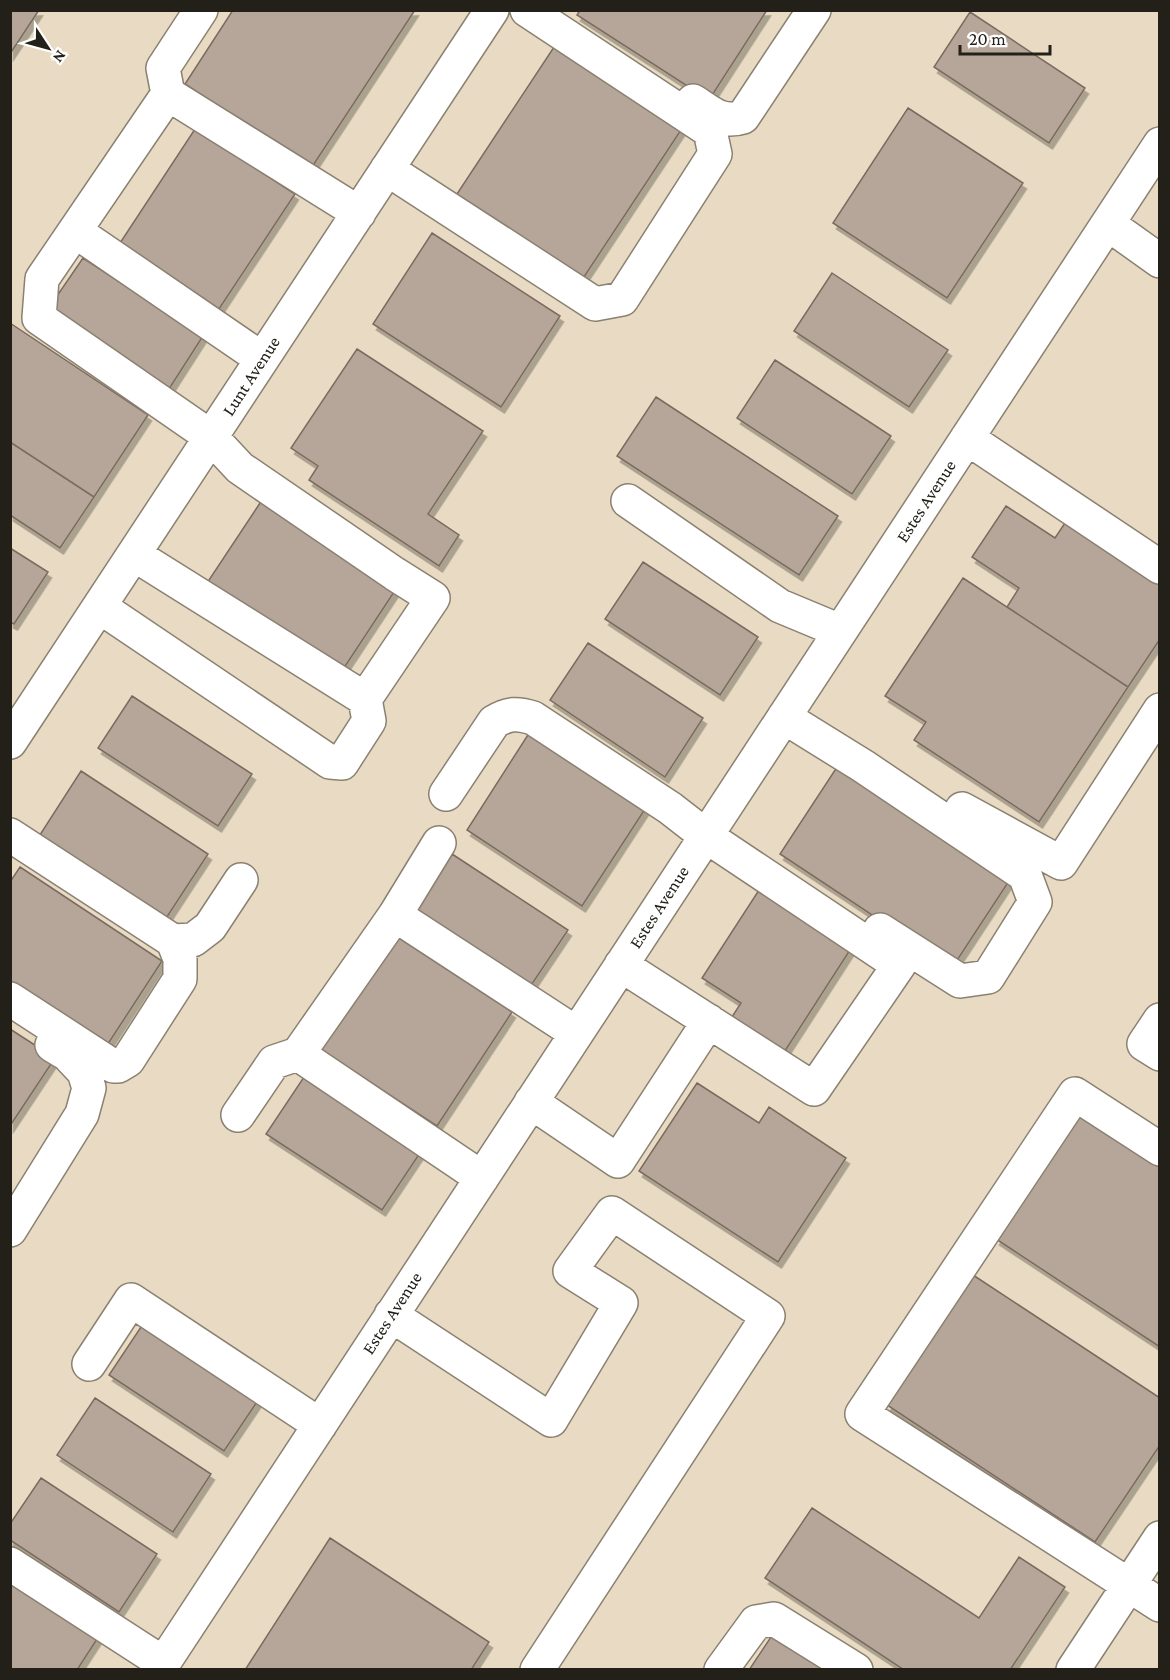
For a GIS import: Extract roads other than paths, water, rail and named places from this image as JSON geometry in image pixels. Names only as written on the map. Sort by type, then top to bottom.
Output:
[{"type":"street","points":[[201,10],[163,68],[168,94],[42,279],[39,318],[211,437],[240,468],[433,598],[364,699]]},
{"type":"street","name":"Lunt Avenue","points":[[10,742],[492,10]]},
{"type":"street","points":[[387,169],[595,304],[622,299],[715,154],[710,131],[527,10]]},
{"type":"street","points":[[550,10],[719,117],[731,121],[743,117],[814,10]]},
{"type":"street","points":[[168,94],[359,213]]},
{"type":"street","name":"Estes Avenue","points":[[161,1666],[1160,144]]},
{"type":"street","points":[[1108,224],[1160,261]]},
{"type":"street","points":[[75,231],[262,359]]},
{"type":"street","points":[[967,438],[1160,567]]},
{"type":"street","points":[[628,501],[780,606],[840,631]]},
{"type":"street","points":[[100,607],[330,762],[342,763],[369,721],[364,699],[135,555]]},
{"type":"street","points":[[788,711],[1061,863],[1160,710]]},
{"type":"street","points":[[446,794],[494,722],[506,715],[520,714],[533,718],[669,808],[710,829],[960,981],[988,977],[1035,902],[1025,875],[863,766],[788,711]]},
{"type":"street","points":[[621,965],[814,1089],[898,965],[710,829]]},
{"type":"street","points":[[10,835],[173,941],[180,958],[180,979],[128,1060],[118,1066],[113,1066],[10,999]]},
{"type":"street","points":[[238,1114],[274,1062],[298,1054],[395,915],[440,843]]},
{"type":"street","points":[[173,941],[193,940],[210,927],[241,880]]},
{"type":"street","points":[[395,915],[576,1033]]},
{"type":"street","points":[[10,1018],[67,1054],[84,1072],[89,1088],[82,1114],[13,1221]]},
{"type":"street","points":[[1160,1020],[1144,1044],[1160,1054]]},
{"type":"street","points":[[531,1102],[618,1161],[709,1022]]},
{"type":"street","points":[[298,1054],[482,1178]]},
{"type":"street","points":[[1160,1149],[1075,1094],[862,1414],[1160,1605]]},
{"type":"street","points":[[391,1315],[551,1420],[621,1303],[570,1271],[612,1213],[768,1316],[537,1670]]},
{"type":"street","points":[[89,1364],[131,1300],[320,1425]]},
{"type":"street","points":[[1073,1670],[1160,1538]]},
{"type":"street","points":[[10,1564],[161,1666]]},
{"type":"street","points":[[721,1670],[756,1622],[774,1619],[856,1670]]}]
